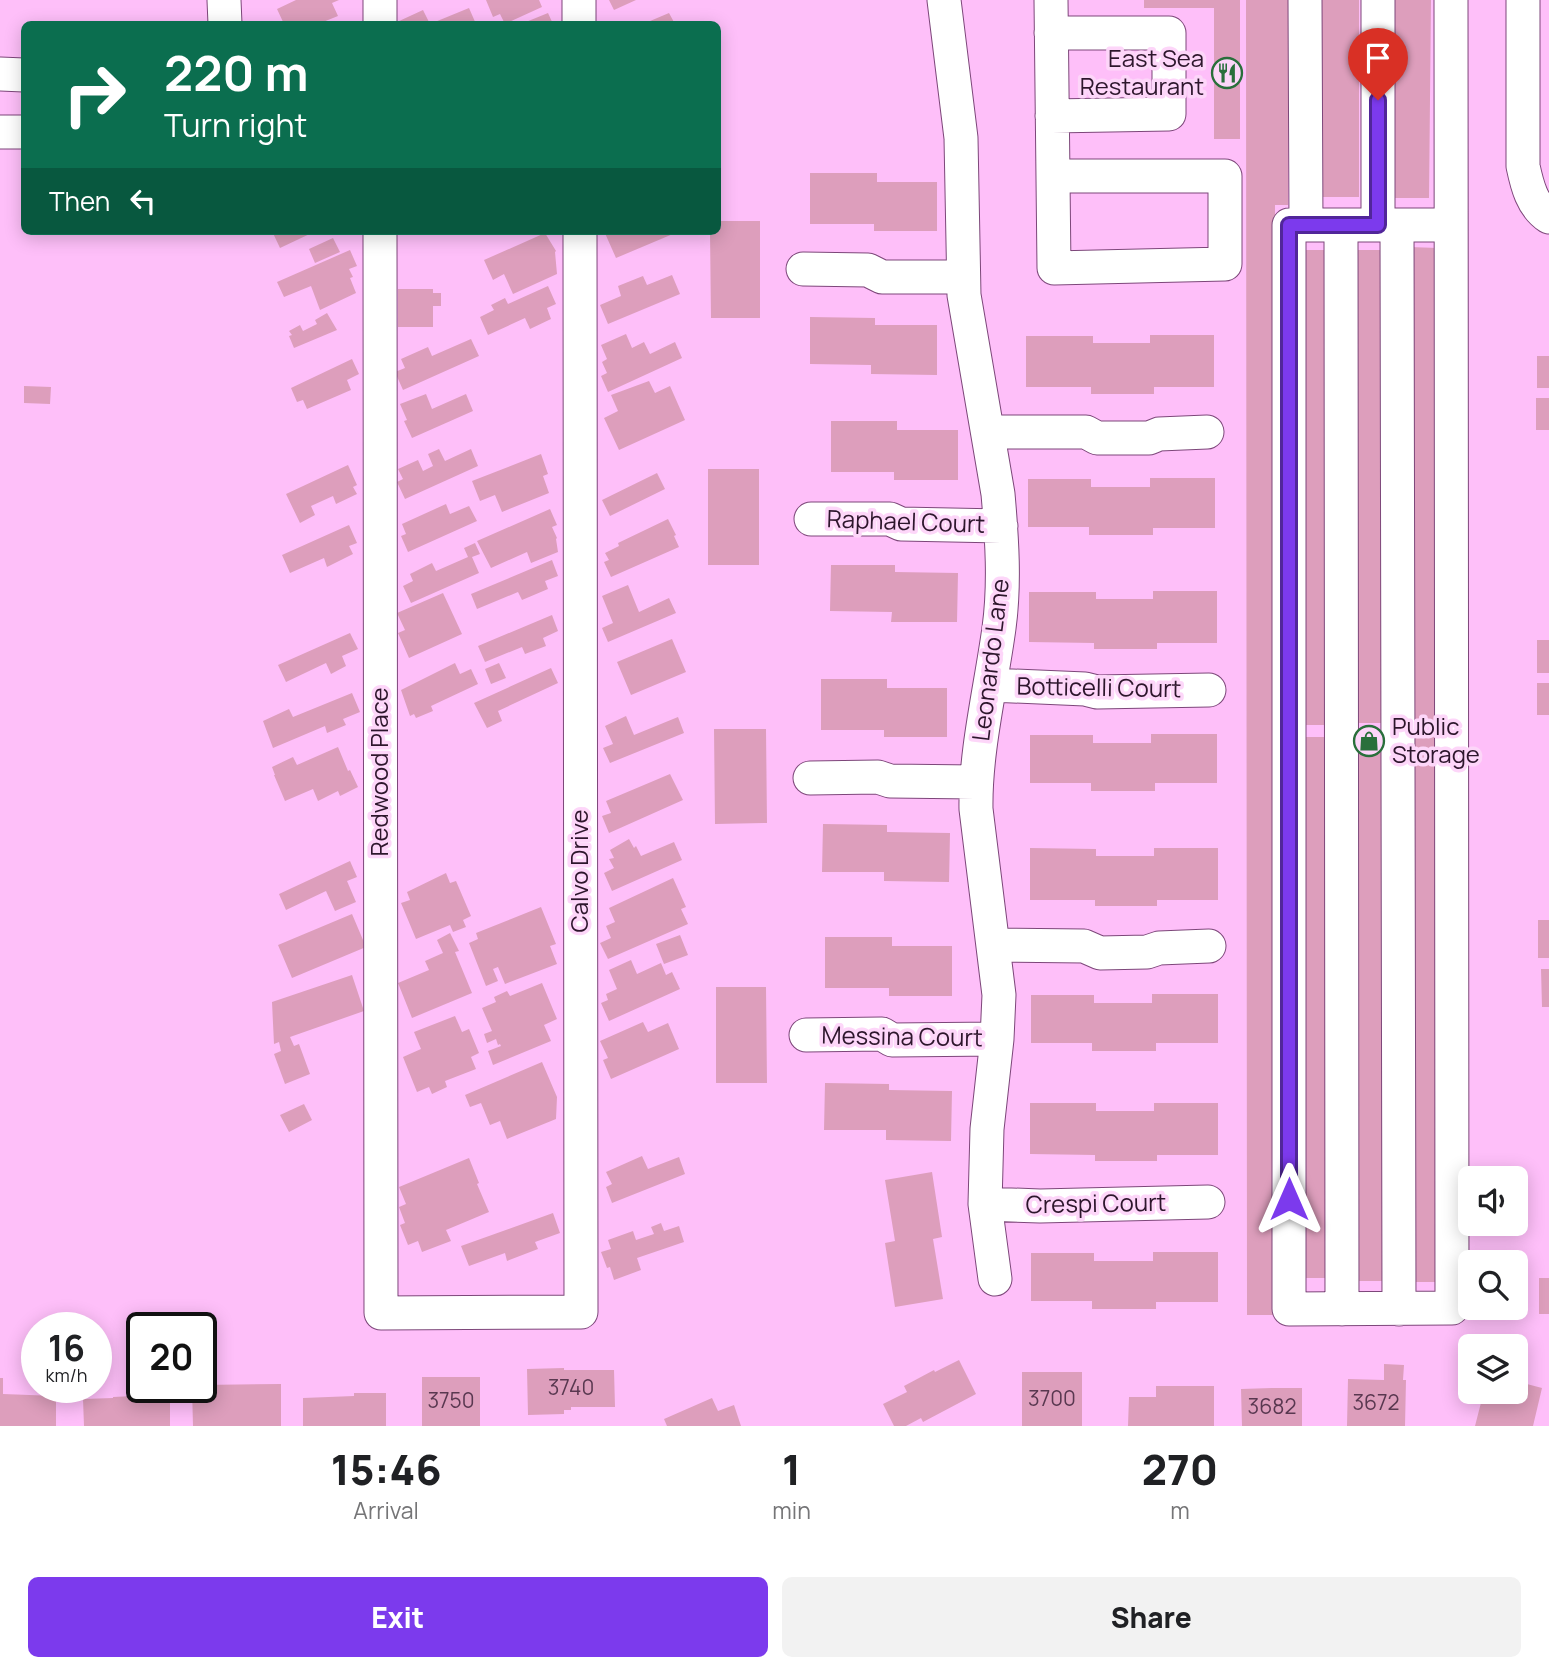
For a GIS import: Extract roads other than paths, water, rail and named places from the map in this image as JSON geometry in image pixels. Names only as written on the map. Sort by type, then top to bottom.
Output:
[{"type":"street","points":[[225,0],[225,21]]},
{"type":"street","points":[[380,0],[380,21]]},
{"type":"street","points":[[579,0],[579,21]]},
{"type":"street","name":"Leonardo Lane","points":[[944,0],[961,138],[964,295],[1001,526],[999,625],[975,782],[999,995],[987,1129],[985,1204],[995,1279]]},
{"type":"street","points":[[1051,0],[1054,268],[1225,264],[1225,176],[1053,176]]},
{"type":"street","points":[[1306,0],[1306,225]]},
{"type":"street","points":[[1378,0],[1387,225],[1399,1309]]},
{"type":"street","points":[[1451,0],[1452,1308],[1289,1309],[1289,225],[1451,225]]},
{"type":"street","points":[[1523,0],[1536,86],[1523,166],[1528,191],[1543,213],[1549,217]]},
{"type":"street","points":[[1051,33],[1169,33],[1169,114],[1052,116]]},
{"type":"street","points":[[0,74],[21,75]]},
{"type":"street","points":[[0,132],[21,132]]},
{"type":"street","points":[[1341,225],[1342,1309]]},
{"type":"street","name":"Redwood Place","points":[[380,235],[381,1313]]},
{"type":"street","name":"Calvo Drive","points":[[381,1313],[581,1312],[579,235]]},
{"type":"street","points":[[803,269],[868,270],[882,276],[963,277]]},
{"type":"street","points":[[988,432],[1086,432],[1097,438],[1149,438],[1158,434],[1206,432]]},
{"type":"street","name":"Raphael Court","points":[[811,519],[890,519],[901,524],[1001,526]]},
{"type":"street","name":"Botticelli Court","points":[[990,685],[1085,689],[1097,692],[1209,690]]},
{"type":"street","points":[[810,778],[878,777],[890,781],[975,782]]},
{"type":"street","points":[[994,945],[1084,946],[1100,953],[1209,946]]},
{"type":"street","name":"Messina Court","points":[[806,1035],[881,1034],[892,1040],[997,1039]]},
{"type":"street","name":"Crespi Court","points":[[985,1204],[1040,1206],[1208,1202]]},
{"type":"place","name":"East Sea Restaurant","points":[[1227,73]]},
{"type":"place","name":"Public Storage","points":[[1369,741]]}]
